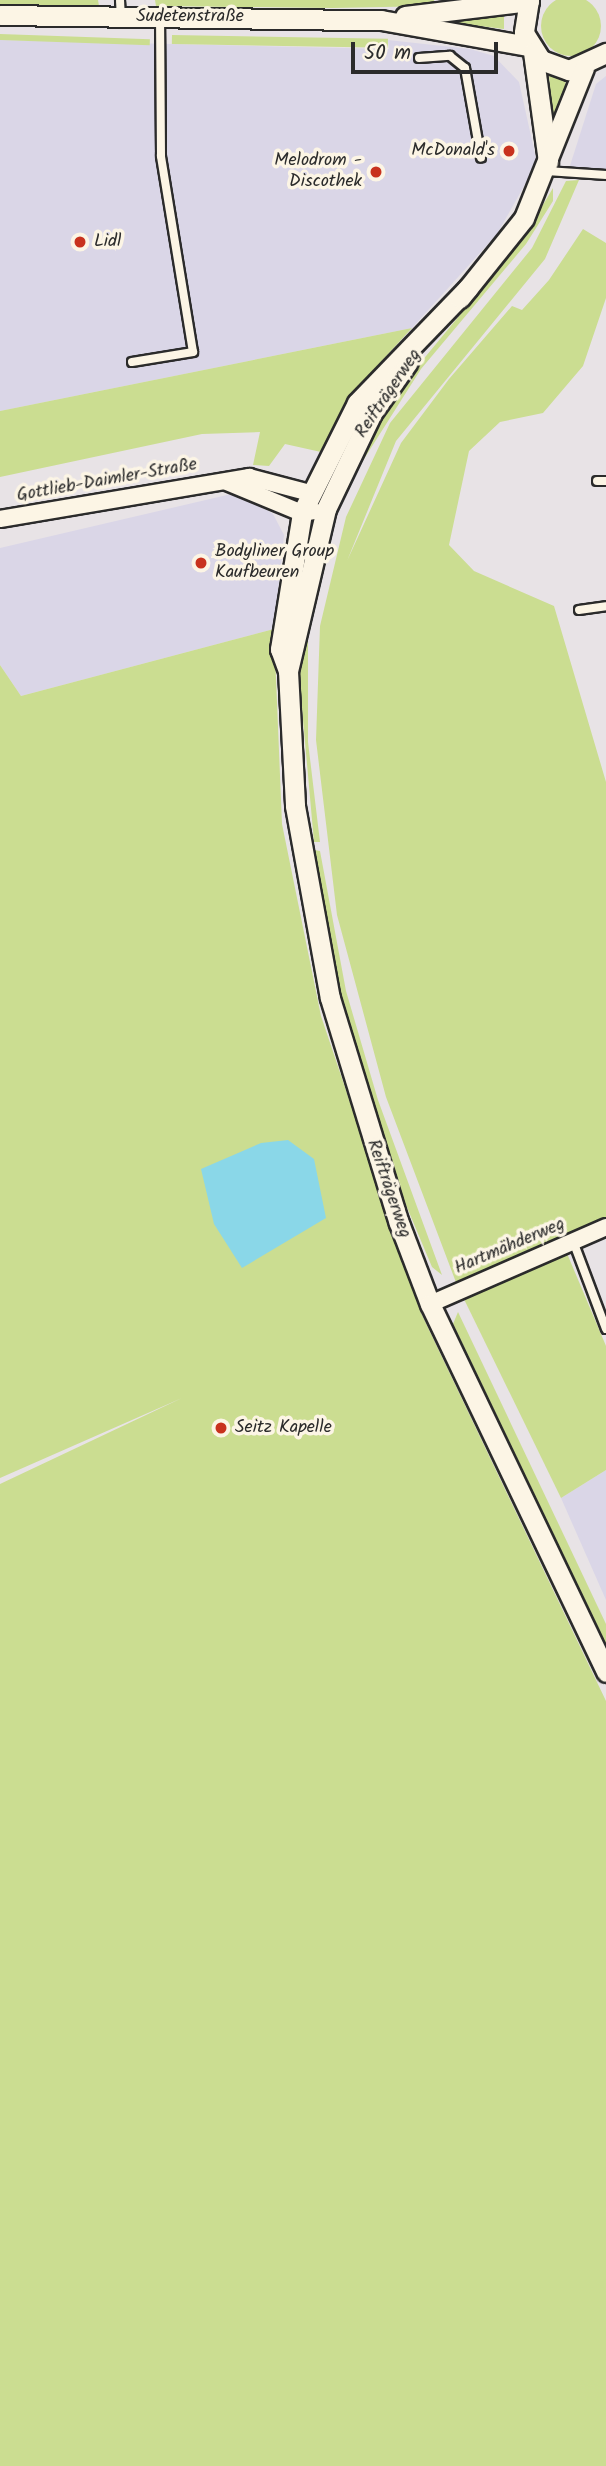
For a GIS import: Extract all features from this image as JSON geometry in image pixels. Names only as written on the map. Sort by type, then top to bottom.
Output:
[{"type":"street","name":"Sudetenstraße","points":[[0,15],[121,8],[160,17],[380,20],[529,1]]},
{"type":"street","points":[[529,1],[523,18],[531,49],[548,168]]},
{"type":"street","name":"Sudetenstraße","points":[[380,20],[531,49],[553,67],[584,68]]},
{"type":"street","points":[[584,68],[606,53]]},
{"type":"street","name":"Reifträgerweg","points":[[288,671],[326,509],[372,413],[524,218],[548,168],[584,68]]},
{"type":"street","name":"Reifträgerweg","points":[[468,288],[357,402],[302,513],[280,649],[288,671],[299,839],[330,998],[378,1163],[430,1304],[606,1672]]},
{"type":"street","name":"Gottlieb-Daimler-Straße","points":[[0,519],[221,481],[272,478],[310,493]]},
{"type":"street","name":"Gottlieb-Daimler-Straße","points":[[221,481],[302,513]]},
{"type":"street","points":[[310,493],[326,509]]},
{"type":"street","points":[[302,513],[326,509]]},
{"type":"street","name":"Hartmähderweg","points":[[430,1304],[606,1227]]},
{"type":"lane","points":[[132,362],[193,352],[161,156],[160,17]]},
{"type":"lane","points":[[419,58],[450,56],[466,68],[481,158]]},
{"type":"lane","points":[[548,168],[606,175]]},
{"type":"lane","points":[[579,610],[606,606]]},
{"type":"lane","points":[[573,1241],[606,1329]]},
{"type":"shaded area","points":[[0,40],[389,49],[388,40],[470,49],[494,56],[519,82],[537,163],[497,234],[412,328],[0,411]]},
{"type":"shaded area","points":[[606,76],[606,173],[568,172],[596,84]]},
{"type":"shaded area","points":[[240,492],[273,514],[284,535],[274,629],[21,696],[0,665],[0,548]]},
{"type":"shaded area","points":[[606,1470],[606,1600],[561,1498]]},
{"type":"green space","points":[[571,-4],[588,1],[596,9],[601,26],[596,43],[588,51],[571,56],[554,51],[546,43],[541,26],[546,9],[554,1]]},
{"type":"green space","points":[[0,0],[98,0],[99,6],[0,5]]},
{"type":"green space","points":[[155,0],[434,0],[434,6],[156,6]]},
{"type":"green space","points":[[504,13],[504,29],[455,23],[455,17]]},
{"type":"green space","points":[[0,34],[150,39],[150,45],[0,40]]},
{"type":"green space","points":[[172,35],[388,39],[388,48],[172,44]]},
{"type":"green space","points":[[549,74],[566,80],[559,121],[552,121]]},
{"type":"green space","points":[[579,180],[545,259],[396,441],[347,561],[401,443],[449,379],[512,306],[522,310],[549,280],[583,229],[606,243],[606,298],[583,366],[543,413],[500,422],[469,451],[449,545],[474,571],[554,606],[606,782],[606,1221],[457,1285],[386,1097],[337,915],[316,740],[320,626],[346,517],[390,423],[532,248],[566,181]]},
{"type":"green space","points":[[553,188],[553,201],[526,244],[421,369],[357,470],[351,467],[378,414],[522,240]]},
{"type":"green space","points":[[412,328],[356,389],[321,452],[285,444],[269,466],[253,465],[260,432],[202,434],[0,477],[0,411]]},
{"type":"green space","points":[[308,620],[308,742],[320,842],[314,842],[299,675]]},
{"type":"green space","points":[[274,629],[282,824],[321,1016],[421,1313],[606,1701],[606,2466],[0,2466],[0,1484],[182,1398],[0,1478],[0,665],[21,696]]},
{"type":"green space","points":[[314,850],[320,851],[346,991],[378,1100],[442,1275],[432,1267],[406,1205],[371,1100],[339,991]]},
{"type":"green space","points":[[566,1251],[606,1346],[606,1470],[561,1498],[461,1293]]},
{"type":"green space","points":[[458,1312],[606,1624],[606,1644],[453,1324]]},
{"type":"water","points":[[288,1140],[314,1159],[326,1218],[242,1268],[214,1224],[201,1169],[261,1143]]},
{"type":"place","name":"McDonald's","points":[[509,151]]},
{"type":"place","name":"Melodrom - Discothek","points":[[376,172]]},
{"type":"place","name":"Lidl","points":[[80,242]]},
{"type":"place","name":"Bodyliner Group Kaufbeuren","points":[[201,563]]},
{"type":"place","name":"Seitz Kapelle","points":[[221,1428]]}]
